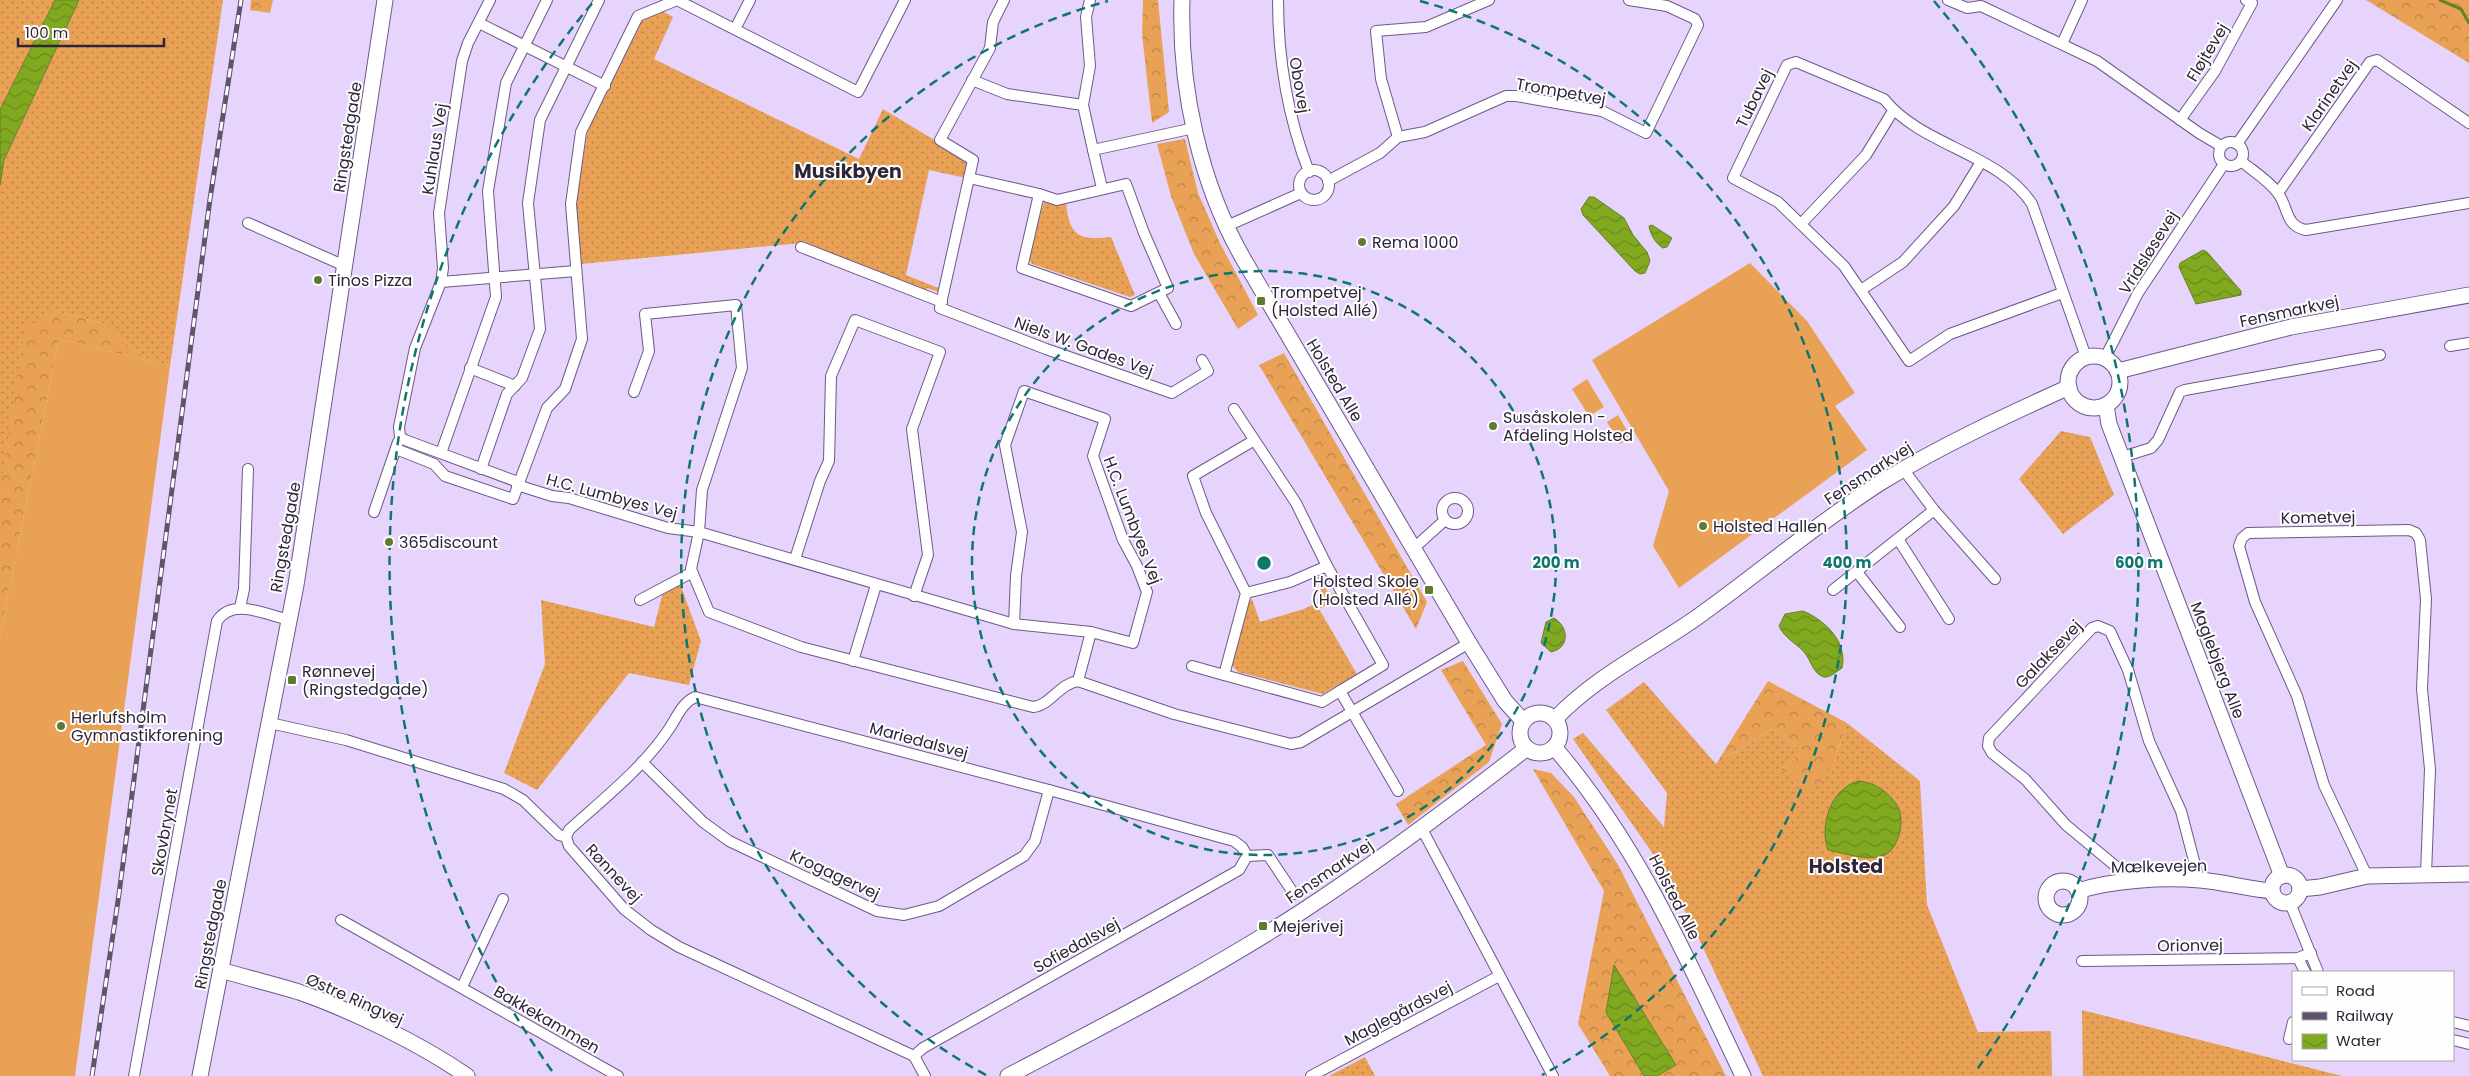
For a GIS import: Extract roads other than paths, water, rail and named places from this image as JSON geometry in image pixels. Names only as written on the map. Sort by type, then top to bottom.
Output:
[{"type":"street","name":"Ringstedgade","points":[[200,1076],[289,620],[310,497],[385,0]]},
{"type":"street","name":"Kuhlaus Vej","points":[[374,512],[400,437],[399,427],[414,348],[441,282],[443,268],[439,213],[462,61],[490,0]]},
{"type":"street","points":[[440,454],[496,297],[488,192],[506,83],[547,0]]},
{"type":"street","points":[[481,469],[507,394],[522,378],[540,329],[529,190],[540,120],[599,0]]},
{"type":"street","points":[[396,449],[434,464],[445,476],[513,499],[548,408],[564,389],[582,339],[570,204],[581,132],[638,16],[678,0],[858,92],[905,0]]},
{"type":"street","points":[[735,29],[750,0]]},
{"type":"street","points":[[942,302],[973,160],[940,140],[990,48],[993,22],[1004,0]]},
{"type":"street","points":[[1090,0],[1086,17],[1090,66],[1083,105],[1102,188]]},
{"type":"street","name":"Holsted Alle","points":[[1182,0],[1184,64],[1194,128],[1212,191],[1227,226],[1244,260],[1469,643],[1505,701],[1523,721]]},
{"type":"street","name":"Obovej","points":[[1278,0],[1279,54],[1284,91],[1294,132],[1308,172]]},
{"type":"street","points":[[1328,181],[1380,154],[1398,137],[1381,79],[1376,31],[1426,27],[1489,0]]},
{"type":"street","name":"Trompetvej","points":[[1398,137],[1425,132],[1506,96],[1602,112],[1646,133],[1698,25],[1695,19],[1667,6],[1629,0]]},
{"type":"street","points":[[1948,0],[1966,8],[1982,3],[2097,61],[2180,120],[2221,146]]},
{"type":"street","points":[[2062,44],[2082,0]]},
{"type":"street","name":"Fløjtevej","points":[[2180,120],[2215,71],[2252,3],[2246,0]]},
{"type":"street","points":[[2237,144],[2337,0]]},
{"type":"street","points":[[479,23],[604,86]]},
{"type":"street","name":"Klarinetvej","points":[[2278,193],[2370,62],[2377,60],[2469,123]]},
{"type":"street","name":"Tubavej","points":[[2062,293],[1950,334],[1909,361],[1844,266],[1773,198],[1733,178],[1787,65],[1796,62],[1884,99],[1893,111],[2014,183],[2032,204],[2086,357]]},
{"type":"street","points":[[972,80],[1007,94],[1083,105]]},
{"type":"street","points":[[1801,224],[1866,155],[1893,111]]},
{"type":"street","points":[[1093,150],[1194,128]]},
{"type":"street","points":[[2227,142],[2237,144],[2242,150],[2241,161],[2235,166],[2224,164],[2218,155],[2221,146],[2227,142]]},
{"type":"street","points":[[2241,161],[2278,193],[2289,220],[2298,228],[2306,230],[2469,203]]},
{"type":"street","points":[[1861,290],[1903,262],[1954,206],[1981,162]]},
{"type":"street","name":"Vridsløsevej","points":[[2113,366],[2108,352],[2138,294],[2224,164]]},
{"type":"street","points":[[1318,171],[1328,181],[1326,195],[1318,200],[1308,199],[1302,193],[1300,181],[1308,172],[1318,171]]},
{"type":"street","points":[[969,178],[1039,194],[1058,200],[1102,188],[1126,184],[1144,233],[1168,288],[1131,306],[1022,268],[1039,194]]},
{"type":"street","points":[[1227,226],[1302,193]]},
{"type":"street","points":[[248,223],[345,266]]},
{"type":"street","name":"Niels W. Gades Vej","points":[[801,247],[942,302],[940,308],[1046,349],[1172,393],[1208,371],[1202,360]]},
{"type":"street","points":[[441,282],[576,271]]},
{"type":"street","points":[[1159,293],[1176,324]]},
{"type":"street","name":"Fensmarkvej","points":[[2113,366],[2291,327],[2469,295]]},
{"type":"street","name":"H.C. Lumbyes Vej","points":[[634,392],[649,351],[645,314],[736,305],[742,368],[702,490],[699,532],[691,573]]},
{"type":"street","points":[[795,560],[820,481],[830,461],[831,376],[855,320],[940,352],[912,429],[928,555],[914,596]]},
{"type":"street","points":[[2450,346],[2469,343]]},
{"type":"street","points":[[2122,457],[2151,448],[2158,440],[2180,392],[2185,390],[2380,355]]},
{"type":"street","points":[[2094,356],[2113,366],[2119,387],[2117,394],[2106,405],[2098,407],[2083,405],[2071,394],[2068,379],[2074,366],[2086,357],[2094,356]]},
{"type":"street","points":[[470,368],[515,386]]},
{"type":"street","name":"Fensmarkvej","points":[[1555,719],[1598,682],[1696,618],[1845,506],[1903,469],[1990,424],[2069,387]]},
{"type":"street","name":"H.C. Lumbyes Vej","points":[[518,484],[552,496],[569,498],[668,528],[699,532],[1014,624],[1091,632],[1134,643],[1147,592],[1137,566],[1123,540],[1093,456],[1104,419],[1024,391],[1005,445],[1022,532],[1016,576],[1014,624]]},
{"type":"street","name":"Maglebjerg Alle","points":[[2106,405],[2109,424],[2282,876]]},
{"type":"street","points":[[1192,666],[1322,702],[1383,665],[1327,566],[1296,503],[1253,441],[1234,409]]},
{"type":"street","points":[[400,437],[518,484]]},
{"type":"street","points":[[1224,675],[1246,594],[1206,513],[1193,476],[1253,441]]},
{"type":"street","points":[[248,469],[244,589],[240,608],[289,620]]},
{"type":"street","points":[[1903,469],[1934,510],[1995,579]]},
{"type":"street","points":[[1833,590],[1934,510]]},
{"type":"street","points":[[1414,548],[1445,520]]},
{"type":"street","name":"Kometvej","points":[[2367,876],[2324,785],[2297,696],[2255,602],[2239,546],[2242,538],[2248,534],[2409,530],[2416,533],[2420,540],[2426,599],[2422,689],[2430,769],[2426,874]]},
{"type":"street","points":[[1898,539],[1949,619]]},
{"type":"street","points":[[1246,594],[1290,582],[1327,566]]},
{"type":"street","points":[[1857,572],[1900,627]]},
{"type":"street","points":[[640,600],[691,573],[709,612],[801,647],[1033,707],[1044,704],[1067,683],[1078,681],[1174,714],[1291,744],[1301,742],[1469,643]]},
{"type":"street","points":[[852,661],[876,585]]},
{"type":"street","name":"Skovbrynet","points":[[134,1076],[216,621],[225,611],[240,608]]},
{"type":"street","name":"Galaksevej","points":[[2123,882],[2119,868],[2066,826],[2025,779],[1992,753],[1988,746],[1989,738],[2092,628],[2098,626],[2110,631],[2128,670],[2149,741],[2181,811],[2199,880]]},
{"type":"street","points":[[1078,681],[1091,632]]},
{"type":"street","points":[[1340,691],[1398,790]]},
{"type":"street","name":"Mariedalsvej","points":[[566,837],[570,830],[642,762],[668,730],[686,701],[695,697],[1050,790],[1234,841],[1242,847],[1247,856]]},
{"type":"street","points":[[1538,712],[1550,715],[1555,719],[1560,735],[1554,747],[1541,753],[1528,748],[1520,738],[1523,721],[1532,714],[1538,712]]},
{"type":"street","name":"Rønnevej","points":[[270,723],[346,740],[504,789],[523,800],[559,834],[566,837],[569,846],[624,909],[651,930],[679,947],[914,1056]]},
{"type":"street","name":"Holsted Alle","points":[[1554,747],[1627,844],[1646,877],[1743,1076]]},
{"type":"street","name":"Fensmarkvej","points":[[1008,1076],[1149,1002],[1300,912],[1422,829],[1528,748]]},
{"type":"street","name":"Krogagervej","points":[[642,762],[703,822],[729,841],[877,910],[904,915],[939,906],[1022,858],[1035,841],[1050,790]]},
{"type":"street","points":[[1422,829],[1553,1076]]},
{"type":"street","points":[[1247,856],[1268,855],[1294,894]]},
{"type":"street","name":"Sofiedalsvej","points":[[914,1056],[923,1048],[1239,870],[1247,856]]},
{"type":"street","points":[[2300,889],[2320,888],[2367,876],[2469,874]]},
{"type":"street","points":[[2282,876],[2294,878],[2300,889],[2297,897],[2290,902],[2277,900],[2272,891],[2273,883],[2282,876]]},
{"type":"street","name":"Mælkevejen","points":[[2078,891],[2099,884],[2199,880],[2272,891]]},
{"type":"street","points":[[462,987],[503,899]]},
{"type":"street","points":[[2290,902],[2318,971]]},
{"type":"street","name":"Bakkekammen","points":[[341,920],[618,1076]]},
{"type":"street","name":"Orionvej","points":[[2082,961],[2298,958],[2311,953]]},
{"type":"street","points":[[2298,958],[2304,971]]},
{"type":"street","name":"Østre Ringvej","points":[[221,970],[298,992],[325,1002],[387,1031],[467,1076]]},
{"type":"street","name":"Maglegårdsvej","points":[[1311,1076],[1499,976]]},
{"type":"street","points":[[2454,1022],[2469,1026]]},
{"type":"street","points":[[2289,1038],[2292,1026]]},
{"type":"street","points":[[2454,1040],[2469,1044]]},
{"type":"street","points":[[914,1056],[925,1076]]},
{"type":"water","points":[[55,0],[79,0],[4,160],[0,185],[0,110]]},
{"type":"water","points":[[1589,197],[1594,197],[1624,218],[1633,235],[1647,252],[1650,261],[1645,273],[1640,274],[1635,271],[1583,215],[1581,209]]},
{"type":"water","points":[[1652,225],[1672,238],[1667,247],[1663,248],[1658,244],[1649,226]]},
{"type":"water","points":[[2203,250],[2207,252],[2241,291],[2241,295],[2196,304],[2179,267],[2180,263]]},
{"type":"water","points":[[1803,611],[1827,626],[1842,649],[1842,668],[1829,676],[1824,677],[1817,673],[1804,652],[1787,637],[1779,626],[1785,614]]},
{"type":"water","points":[[1554,618],[1563,627],[1565,637],[1562,646],[1551,652],[1541,643],[1546,622]]},
{"type":"water","points":[[1859,781],[1876,786],[1885,792],[1900,811],[1901,826],[1897,842],[1888,853],[1882,856],[1869,858],[1828,850],[1825,830],[1826,819],[1830,809],[1841,791]]},
{"type":"water","points":[[1614,965],[1676,1065],[1657,1076],[1644,1076],[1606,1012]]},
{"type":"waterway","points":[[2440,0],[2461,9],[2469,23]]},
{"type":"railway","points":[[92,1076],[119,894],[210,199],[241,0]]},
{"type":"place","name":"Rema 1000","points":[[1362,242]]},
{"type":"place","name":"Tinos Pizza","points":[[318,280]]},
{"type":"place","name":"Trompetvej (Holsted Allé)","points":[[1261,301]]},
{"type":"place","name":"Susåskolen - Afdeling Holsted","points":[[1493,426]]},
{"type":"place","name":"Holsted Hallen","points":[[1703,526]]},
{"type":"place","name":"365discount","points":[[389,542]]},
{"type":"place","name":"Holsted Skole (Holsted Allé)","points":[[1429,590]]},
{"type":"place","name":"Rønnevej (Ringstedgade)","points":[[292,680]]},
{"type":"place","name":"Herlufsholm Gymnastikforening","points":[[61,726]]},
{"type":"place","name":"Mejerivej","points":[[1263,926]]},
{"type":"district","name":"Musikbyen","points":[[848,171]]},
{"type":"district","name":"Holsted","points":[[1846,866]]}]
